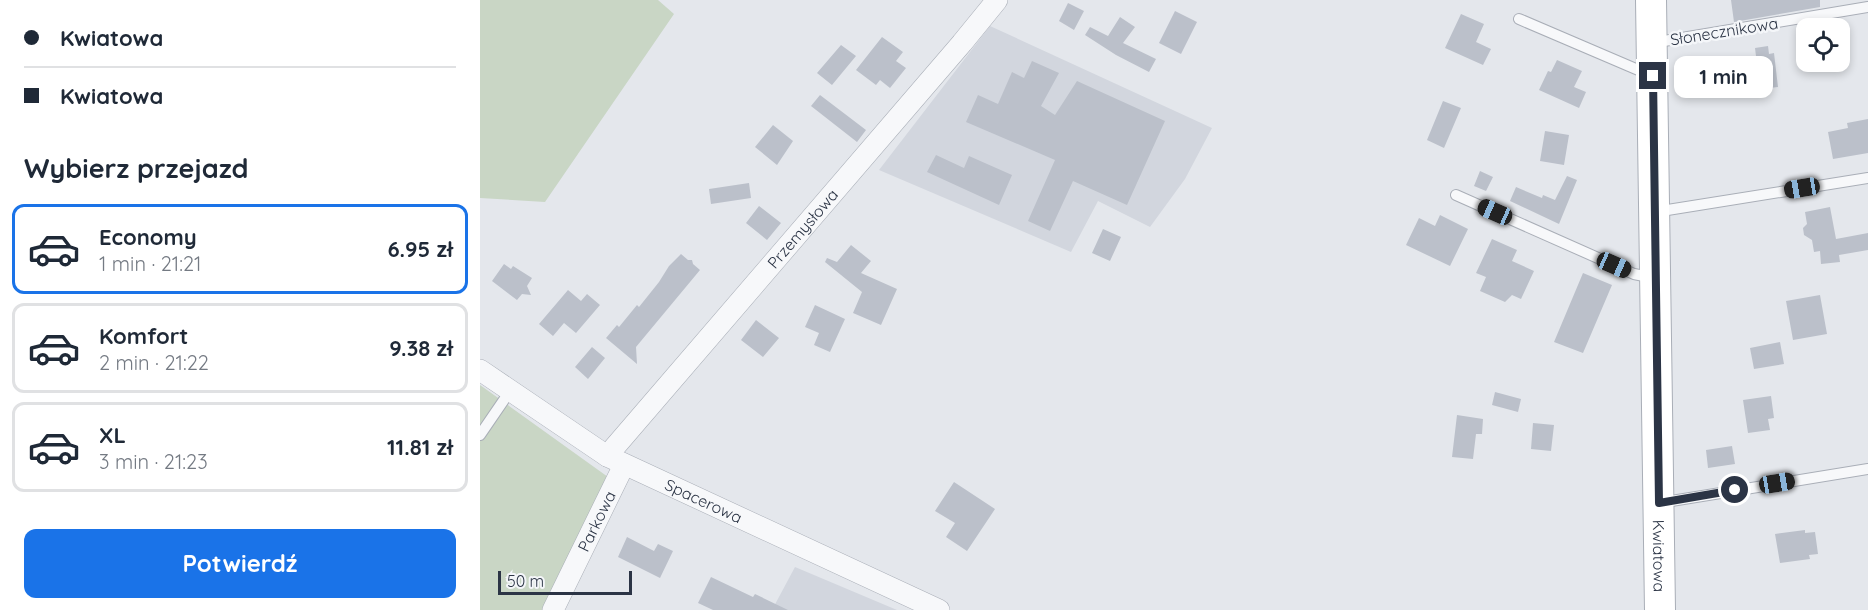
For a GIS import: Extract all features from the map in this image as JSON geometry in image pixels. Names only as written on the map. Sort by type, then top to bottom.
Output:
[{"type":"street","name":"Przemysłowa","points":[[616,461],[997,0]]},
{"type":"street","name":"Kwiatowa","points":[[1651,0],[1660,610]]},
{"type":"street","name":"Spacerowa","points":[[480,370],[616,461],[939,610]]},
{"type":"street","name":"Parkowa","points":[[554,610],[616,461]]},
{"type":"lane","name":"Słonecznikowa","points":[[1652,43],[1868,8]]},
{"type":"lane","points":[[1519,20],[1653,76]]},
{"type":"lane","points":[[1655,212],[1868,178]]},
{"type":"lane","points":[[1456,195],[1634,274],[1656,279]]},
{"type":"lane","points":[[480,435],[510,391]]},
{"type":"lane","name":"Kwiatowa","points":[[1659,503],[1868,469]]},
{"type":"shaded area","points":[[990,26],[1212,128],[1185,179],[1150,227],[1098,201],[1071,252],[879,170]]},
{"type":"shaded area","points":[[795,567],[897,610],[772,610]]},
{"type":"green space","points":[[480,0],[658,0],[674,14],[545,202],[480,198]]},
{"type":"green space","points":[[480,385],[608,477],[542,610],[480,610]]},
{"type":"building","points":[[1731,0],[1820,0],[1820,7],[1734,22]]},
{"type":"building","points":[[1068,3],[1084,11],[1074,30],[1059,21]]},
{"type":"building","points":[[1175,11],[1197,22],[1181,54],[1159,43]]},
{"type":"building","points":[[1461,14],[1484,24],[1476,42],[1491,49],[1483,65],[1445,48]]},
{"type":"building","points":[[1120,17],[1135,27],[1123,43],[1156,59],[1149,72],[1085,35],[1090,27],[1108,36]]},
{"type":"building","points":[[882,37],[903,52],[896,61],[906,68],[890,88],[880,80],[876,85],[856,70]]},
{"type":"building","points":[[841,45],[856,56],[832,85],[817,73]]},
{"type":"building","points":[[1768,46],[1769,54],[1774,53],[1778,87],[1760,89],[1755,48]]},
{"type":"building","points":[[1557,60],[1582,71],[1574,87],[1586,92],[1579,108],[1539,90],[1548,71],[1551,72]]},
{"type":"building","points":[[1032,61],[1059,73],[1041,106],[1055,115],[1077,81],[1165,121],[1127,205],[1073,181],[1050,231],[1028,221],[1055,160],[966,122],[978,95],[998,104],[1012,72],[1024,78]]},
{"type":"building","points":[[820,95],[866,130],[857,142],[811,106]]},
{"type":"building","points":[[1443,101],[1461,108],[1444,148],[1427,140]]},
{"type":"building","points":[[1868,119],[1868,153],[1833,159],[1828,132],[1848,128],[1847,123]]},
{"type":"building","points":[[773,125],[793,141],[777,165],[755,147]]},
{"type":"building","points":[[1545,131],[1569,135],[1564,165],[1540,161]]},
{"type":"building","points":[[936,155],[964,168],[969,156],[1012,175],[999,205],[927,172]]},
{"type":"building","points":[[1480,171],[1493,177],[1486,191],[1474,186]]},
{"type":"building","points":[[1567,176],[1577,180],[1559,224],[1510,201],[1516,187],[1542,198],[1543,195],[1555,200]]},
{"type":"building","points":[[749,183],[751,198],[711,204],[709,189]]},
{"type":"building","points":[[759,206],[781,223],[767,240],[746,223]]},
{"type":"building","points":[[1830,207],[1836,239],[1868,233],[1868,250],[1839,255],[1840,262],[1821,264],[1820,251],[1814,252],[1812,240],[1804,235],[1803,228],[1807,224],[1805,212]]},
{"type":"building","points":[[1440,215],[1468,229],[1450,266],[1406,245],[1419,218],[1435,226]]},
{"type":"building","points":[[1103,229],[1121,237],[1110,261],[1092,253]]},
{"type":"building","points":[[1492,239],[1517,250],[1512,261],[1534,271],[1521,299],[1512,295],[1505,302],[1480,291],[1486,277],[1476,273]]},
{"type":"building","points":[[851,245],[871,261],[861,273],[897,289],[881,325],[853,313],[862,292],[825,262],[827,258],[837,262]]},
{"type":"building","points":[[681,254],[688,260],[692,260],[700,270],[636,347],[637,364],[606,338],[617,325],[619,327],[637,305],[639,307],[669,266]]},
{"type":"building","points":[[504,264],[511,269],[513,266],[532,278],[527,286],[531,295],[522,294],[517,300],[492,281]]},
{"type":"building","points":[[1583,273],[1612,285],[1583,353],[1554,342]]},
{"type":"building","points":[[568,290],[581,301],[587,294],[600,305],[576,333],[564,323],[553,336],[539,324]]},
{"type":"building","points":[[1820,295],[1827,334],[1793,340],[1786,301]]},
{"type":"building","points":[[815,305],[845,319],[830,352],[814,345],[819,333],[805,327]]},
{"type":"building","points":[[756,320],[779,338],[763,357],[741,340]]},
{"type":"building","points":[[1780,342],[1784,364],[1754,369],[1750,348]]},
{"type":"building","points":[[592,347],[605,358],[588,379],[575,367]]},
{"type":"building","points":[[1495,392],[1521,399],[1518,412],[1492,405]]},
{"type":"building","points":[[1771,396],[1774,418],[1768,419],[1770,430],[1748,433],[1743,400]]},
{"type":"building","points":[[1457,415],[1483,419],[1482,434],[1476,434],[1473,459],[1452,457]]},
{"type":"building","points":[[1533,423],[1554,425],[1551,451],[1531,449]]},
{"type":"building","points":[[1732,446],[1735,464],[1708,468],[1706,450]]},
{"type":"building","points":[[954,482],[995,509],[967,551],[946,537],[955,523],[935,511]]},
{"type":"building","points":[[1805,530],[1805,533],[1815,532],[1818,554],[1809,555],[1810,559],[1780,563],[1775,534]]},
{"type":"building","points":[[627,537],[654,551],[658,544],[673,551],[660,578],[618,557]]},
{"type":"building","points":[[711,577],[753,597],[755,594],[788,610],[713,610],[698,603]]},
{"type":"route","points":[[1653,76],[1659,503],[1735,490]]}]
